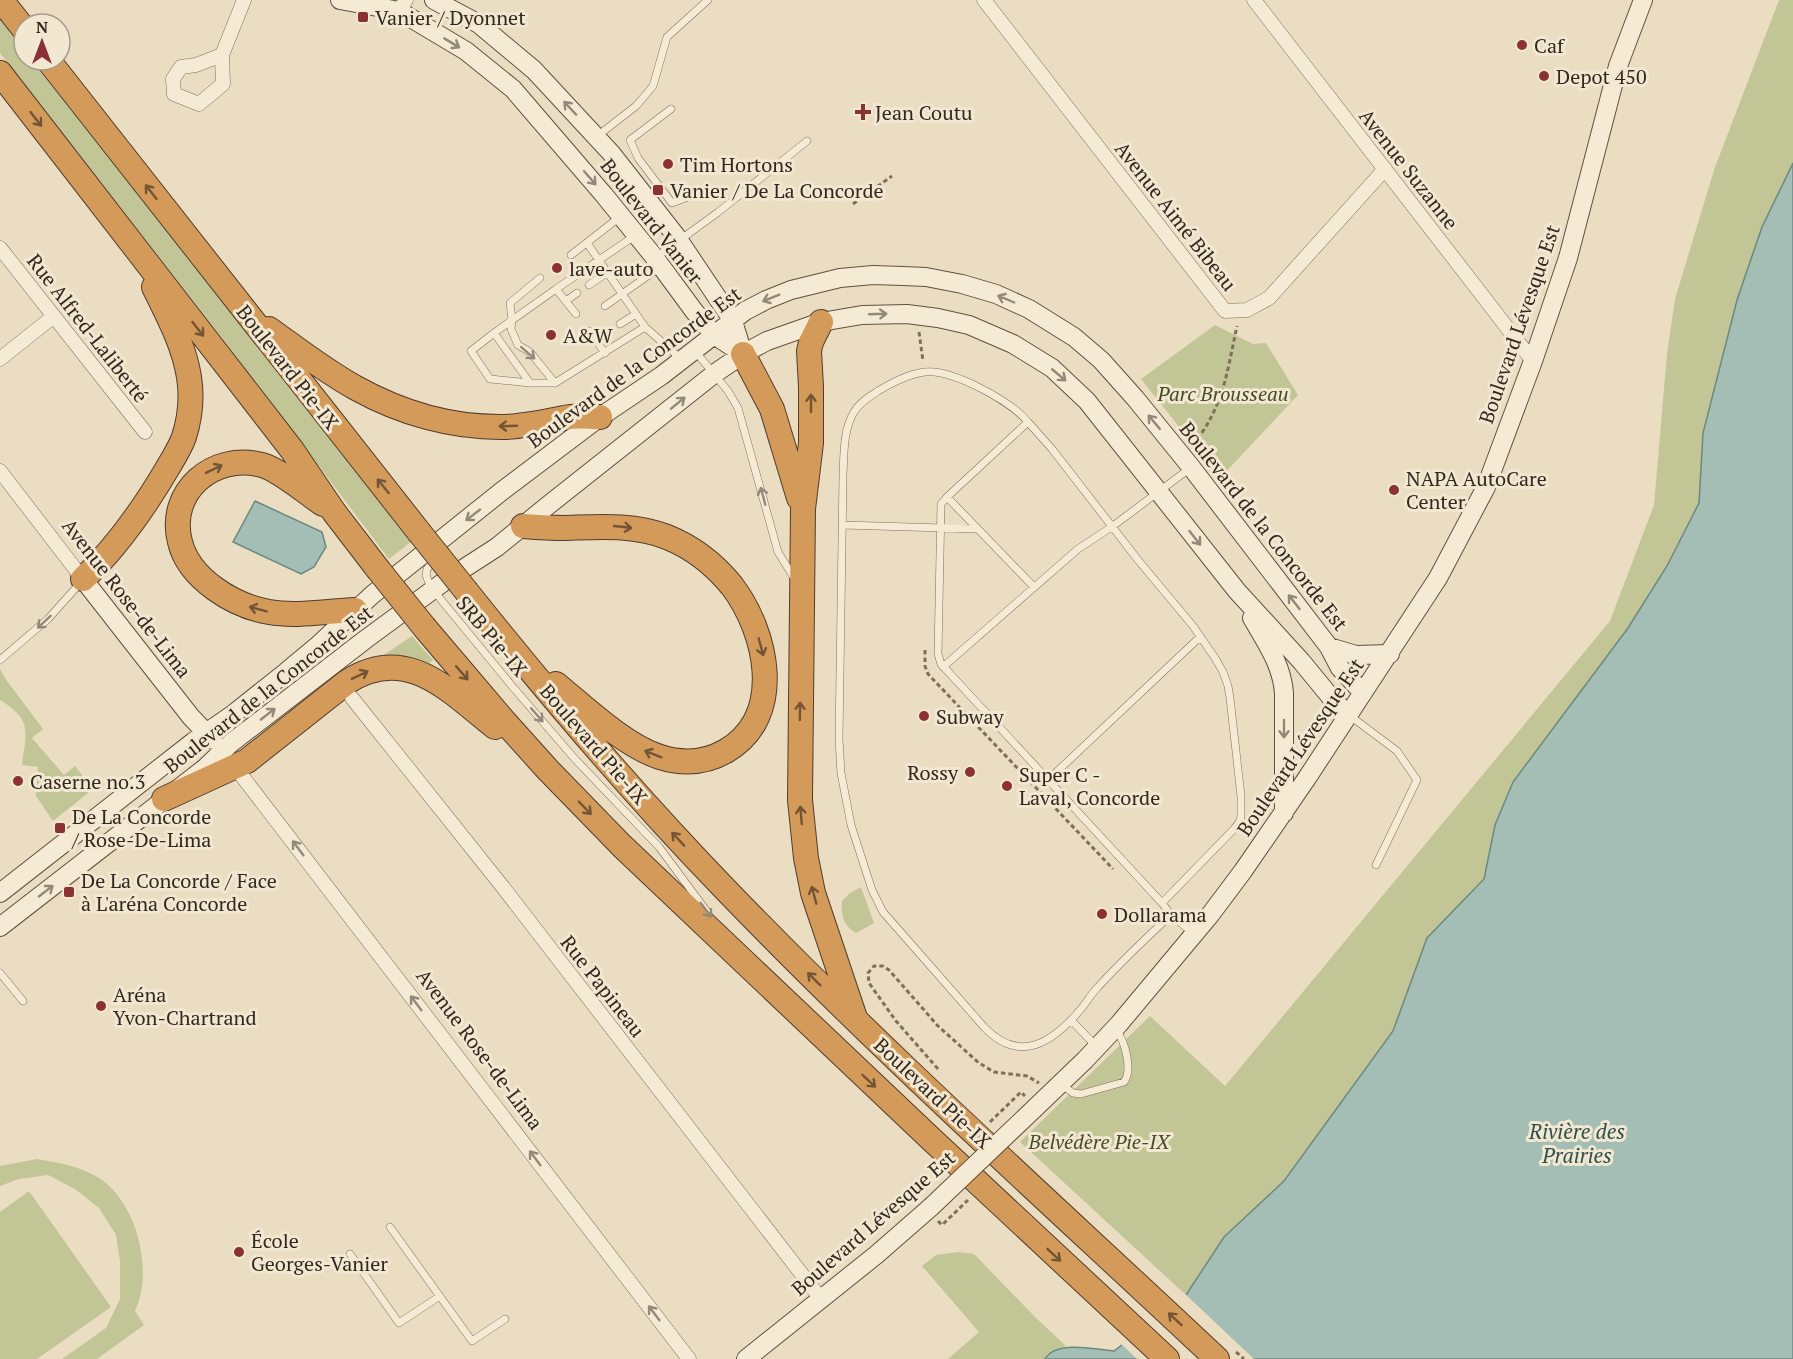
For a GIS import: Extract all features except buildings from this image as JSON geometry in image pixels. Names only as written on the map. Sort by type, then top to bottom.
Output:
[{"type":"highway","points":[[1,0],[12,14]]},
{"type":"highway","name":"Boulevard Pie-IX","points":[[57,72],[467,592],[623,779],[700,862],[856,1020],[1217,1359]]},
{"type":"highway","name":"Boulevard Pie-IX","points":[[0,73],[292,450],[334,512],[377,568],[457,668],[548,770],[622,846],[750,968],[1167,1359]]},
{"type":"highway","points":[[83,579],[100,563],[159,483],[182,442],[188,420],[189,381],[182,349],[137,249]]},
{"type":"highway","points":[[245,312],[348,384],[384,402],[417,414],[465,424],[504,427],[535,424],[566,417],[600,417]]},
{"type":"highway","points":[[821,322],[809,351],[811,443],[802,509],[799,784],[803,836],[810,877],[819,912],[856,1020]]},
{"type":"highway","points":[[743,354],[772,409],[802,509]]},
{"type":"highway","points":[[334,512],[268,467],[235,462],[214,468],[194,484],[180,513],[179,537],[184,553],[197,571],[215,589],[238,602],[280,614],[356,610]]},
{"type":"highway","points":[[516,653],[634,745],[657,756],[675,760],[692,762],[708,759],[731,748],[754,723],[763,697],[764,658],[754,625],[732,586],[700,556],[667,537],[642,530],[601,526],[565,528],[523,526]]},
{"type":"highway","points":[[164,799],[229,759],[258,752],[346,682],[364,672],[390,667],[418,672],[437,681],[548,770]]},
{"type":"street","points":[[222,55],[244,0]]},
{"type":"street","name":"Boulevard Vanier","points":[[340,0],[402,5],[466,51],[513,89],[597,186],[714,336],[743,354]]},
{"type":"street","name":"Boulevard Vanier","points":[[434,0],[479,24],[528,64],[611,153],[679,241],[733,321],[743,354]]},
{"type":"street","name":"Avenue Aimé Bibeau","points":[[984,0],[1225,311],[1246,310],[1269,298],[1384,169]]},
{"type":"street","name":"Avenue Suzanne","points":[[1254,0],[1533,361]]},
{"type":"street","name":"Boulevard Lévesque Est","points":[[746,1359],[931,1207],[1097,1048],[1195,934],[1244,871],[1390,654],[1431,590],[1486,487],[1568,258],[1618,66],[1643,0]]},
{"type":"street","name":"Rue Alfred-Laliberté","points":[[0,248],[145,432]]},
{"type":"street","name":"Boulevard de la Concorde Est","points":[[0,893],[286,672],[443,538],[600,417],[714,336],[750,307],[779,294],[840,278],[873,275],[908,276],[944,280],[980,289],[1029,309],[1088,348],[1124,385],[1191,467],[1329,647],[1340,668],[1363,693]]},
{"type":"street","name":"Boulevard de la Concorde Est","points":[[229,759],[366,639],[433,589],[497,547],[714,374],[767,341],[821,322],[869,315],[915,315],[961,323],[1006,340],[1039,359],[1076,389],[1237,591],[1333,700],[1349,715]]},
{"type":"street","points":[[0,359],[54,316]]},
{"type":"street","name":"Avenue Rose-de-Lima","points":[[0,471],[191,717],[229,759],[689,1359]]},
{"type":"street","points":[[1237,591],[1275,658],[1282,676],[1284,813]]},
{"type":"street","points":[[1329,647],[1356,655],[1390,654]]},
{"type":"street","name":"Rue Papineau","points":[[352,698],[502,886],[821,1299]]},
{"type":"street","name":"Boulevard de la Concorde Est","points":[[0,927],[164,799]]},
{"type":"lane","points":[[596,137],[636,106],[653,87],[667,37],[708,0]]},
{"type":"lane","points":[[671,109],[630,140],[638,158],[672,203],[688,197]]},
{"type":"lane","points":[[605,306],[658,262],[679,241],[807,141]]},
{"type":"lane","points":[[571,255],[621,216]]},
{"type":"lane","points":[[636,235],[556,289],[471,351],[490,379],[555,384],[645,327]]},
{"type":"lane","points":[[587,243],[645,327],[714,374],[731,396],[738,408],[778,552],[802,591]]},
{"type":"lane","points":[[589,285],[608,272]]},
{"type":"lane","points":[[540,278],[510,303],[511,329],[518,345],[530,352],[555,384]]},
{"type":"lane","points":[[556,289],[576,314]]},
{"type":"lane","points":[[566,301],[577,293]]},
{"type":"lane","points":[[620,324],[636,314]]},
{"type":"lane","points":[[589,331],[605,353]]},
{"type":"lane","points":[[494,333],[530,383]]},
{"type":"lane","points":[[595,339],[605,333]]},
{"type":"lane","points":[[1162,903],[1240,821],[1241,796],[1228,686],[1215,658],[1052,449],[1017,411],[971,384],[946,375],[924,372],[891,384],[862,402],[855,410],[848,427],[844,453],[839,739],[841,773],[851,825],[877,902],[896,928],[977,1020],[996,1039],[1015,1046],[1035,1045],[1054,1036],[1082,1008],[1095,989],[1171,915]]},
{"type":"lane","points":[[1028,422],[940,504],[938,654],[943,667],[1171,915],[1195,934]]},
{"type":"lane","points":[[943,667],[1078,549],[1113,526],[1191,467]]},
{"type":"lane","points":[[947,497],[1034,587]]},
{"type":"lane","points":[[843,525],[977,529]]},
{"type":"lane","name":"SRB Pie-IX","points":[[443,538],[435,561],[426,572],[426,578],[433,589],[574,758],[659,847],[750,968]]},
{"type":"lane","points":[[0,660],[48,619],[83,579]]},
{"type":"lane","points":[[1048,780],[1200,637]]},
{"type":"lane","points":[[1349,715],[1397,751],[1417,780],[1376,865]]},
{"type":"lane","points":[[0,973],[23,1001]]},
{"type":"lane","points":[[1071,1020],[1097,1048]]},
{"type":"lane","points":[[1061,1084],[1073,1093],[1081,1094],[1122,1083],[1127,1079],[1125,1048],[1115,1028]]},
{"type":"lane","points":[[390,1227],[472,1341],[505,1319]]},
{"type":"lane","points":[[350,1254],[399,1323],[440,1296]]},
{"type":"path","points":[[853,204],[892,176]]},
{"type":"path","points":[[1192,446],[1206,427],[1223,393],[1241,310]]},
{"type":"path","points":[[919,330],[921,346]]},
{"type":"path","points":[[1015,775],[1019,771]]},
{"type":"path","name":"Boulevard Pie-IX","points":[[942,1074],[896,1021],[872,989],[867,976],[869,970],[874,966],[883,966],[889,970],[947,1036],[986,1068],[998,1074],[1027,1076],[1041,1085]]},
{"type":"path","name":"Boulevard Pie-IX","points":[[984,1116],[990,1122],[1019,1094]]},
{"type":"path","points":[[944,1223],[966,1202]]},
{"type":"green space","name":"Belvédère Pie-IX","points":[[1779,0],[1793,0],[1793,163],[1762,227],[1737,300],[1703,433],[1699,503],[1667,566],[1628,628],[1513,782],[1495,825],[1484,879],[1427,938],[1393,1031],[1284,1181],[1224,1237],[1186,1295],[1020,1142],[1150,1016],[1225,1086],[1610,621],[1654,505],[1667,354],[1675,299],[1714,170]]},
{"type":"green space","points":[[0,17],[12,32],[12,68],[0,53]]},
{"type":"green space","points":[[15,72],[43,72],[292,392],[412,541],[389,559],[217,331]]},
{"type":"green space","name":"Parc Brousseau","points":[[1215,325],[1253,344],[1266,343],[1298,395],[1220,478],[1141,379]]},
{"type":"green space","points":[[412,636],[433,660],[425,667],[378,659]]},
{"type":"green space","points":[[0,669],[43,729],[32,738],[64,775],[75,766],[93,789],[53,821],[36,796],[38,767],[22,765],[25,728],[18,714],[0,700]]},
{"type":"green space","points":[[861,887],[874,923],[856,933],[848,927],[844,919],[842,901]]},
{"type":"green space","points":[[37,1159],[77,1168],[99,1178],[123,1203],[138,1238],[143,1277],[135,1311],[144,1325],[97,1359],[62,1359],[106,1328],[120,1299],[120,1261],[116,1235],[99,1208],[75,1189],[48,1175],[19,1179],[0,1186],[0,1166]]},
{"type":"green space","points":[[29,1191],[111,1307],[37,1359],[0,1359],[0,1212]]},
{"type":"green space","points":[[958,1252],[974,1254],[1066,1346],[1047,1354],[1045,1359],[948,1359],[979,1332],[922,1266],[936,1255]]},
{"type":"water","name":"Rivière des Prairies","points":[[1793,163],[1793,1359],[1045,1359],[1058,1349],[1076,1347],[1114,1351],[1186,1295],[1224,1237],[1284,1181],[1393,1031],[1427,938],[1484,879],[1495,825],[1513,782],[1628,628],[1667,566],[1699,503],[1703,433],[1737,300],[1762,227]]},
{"type":"water","points":[[255,501],[322,532],[326,547],[314,567],[301,574],[233,542]]},
{"type":"pier","points":[[1184,1293],[1254,1359],[1137,1359],[1120,1343]]},
{"type":"place","name":"Vanier / Dyonnet","points":[[363,17]]},
{"type":"place","name":"Caf","points":[[1522,45]]},
{"type":"place","name":"Depot 450","points":[[1544,76]]},
{"type":"place","name":"Jean Coutu","points":[[863,112]]},
{"type":"place","name":"Tim Hortons","points":[[668,164]]},
{"type":"place","name":"Vanier / De La Concorde","points":[[658,190]]},
{"type":"place","name":"lave-auto","points":[[557,268]]},
{"type":"place","name":"A&W","points":[[551,335]]},
{"type":"place","name":"NAPA AutoCare Center","points":[[1394,490]]},
{"type":"place","name":"Subway","points":[[924,716]]},
{"type":"place","name":"Rossy","points":[[970,772]]},
{"type":"place","name":"Caserne no.3","points":[[18,781]]},
{"type":"place","name":"Super C - Laval, Concorde","points":[[1007,786]]},
{"type":"place","name":"De La Concorde / Rose-De-Lima","points":[[60,828]]},
{"type":"place","name":"De La Concorde / Face à L'aréna Concorde","points":[[69,892]]},
{"type":"place","name":"Dollarama","points":[[1102,914]]},
{"type":"place","name":"Aréna Yvon-Chartrand","points":[[101,1006]]},
{"type":"place","name":"École Georges-Vanier","points":[[239,1252]]}]
